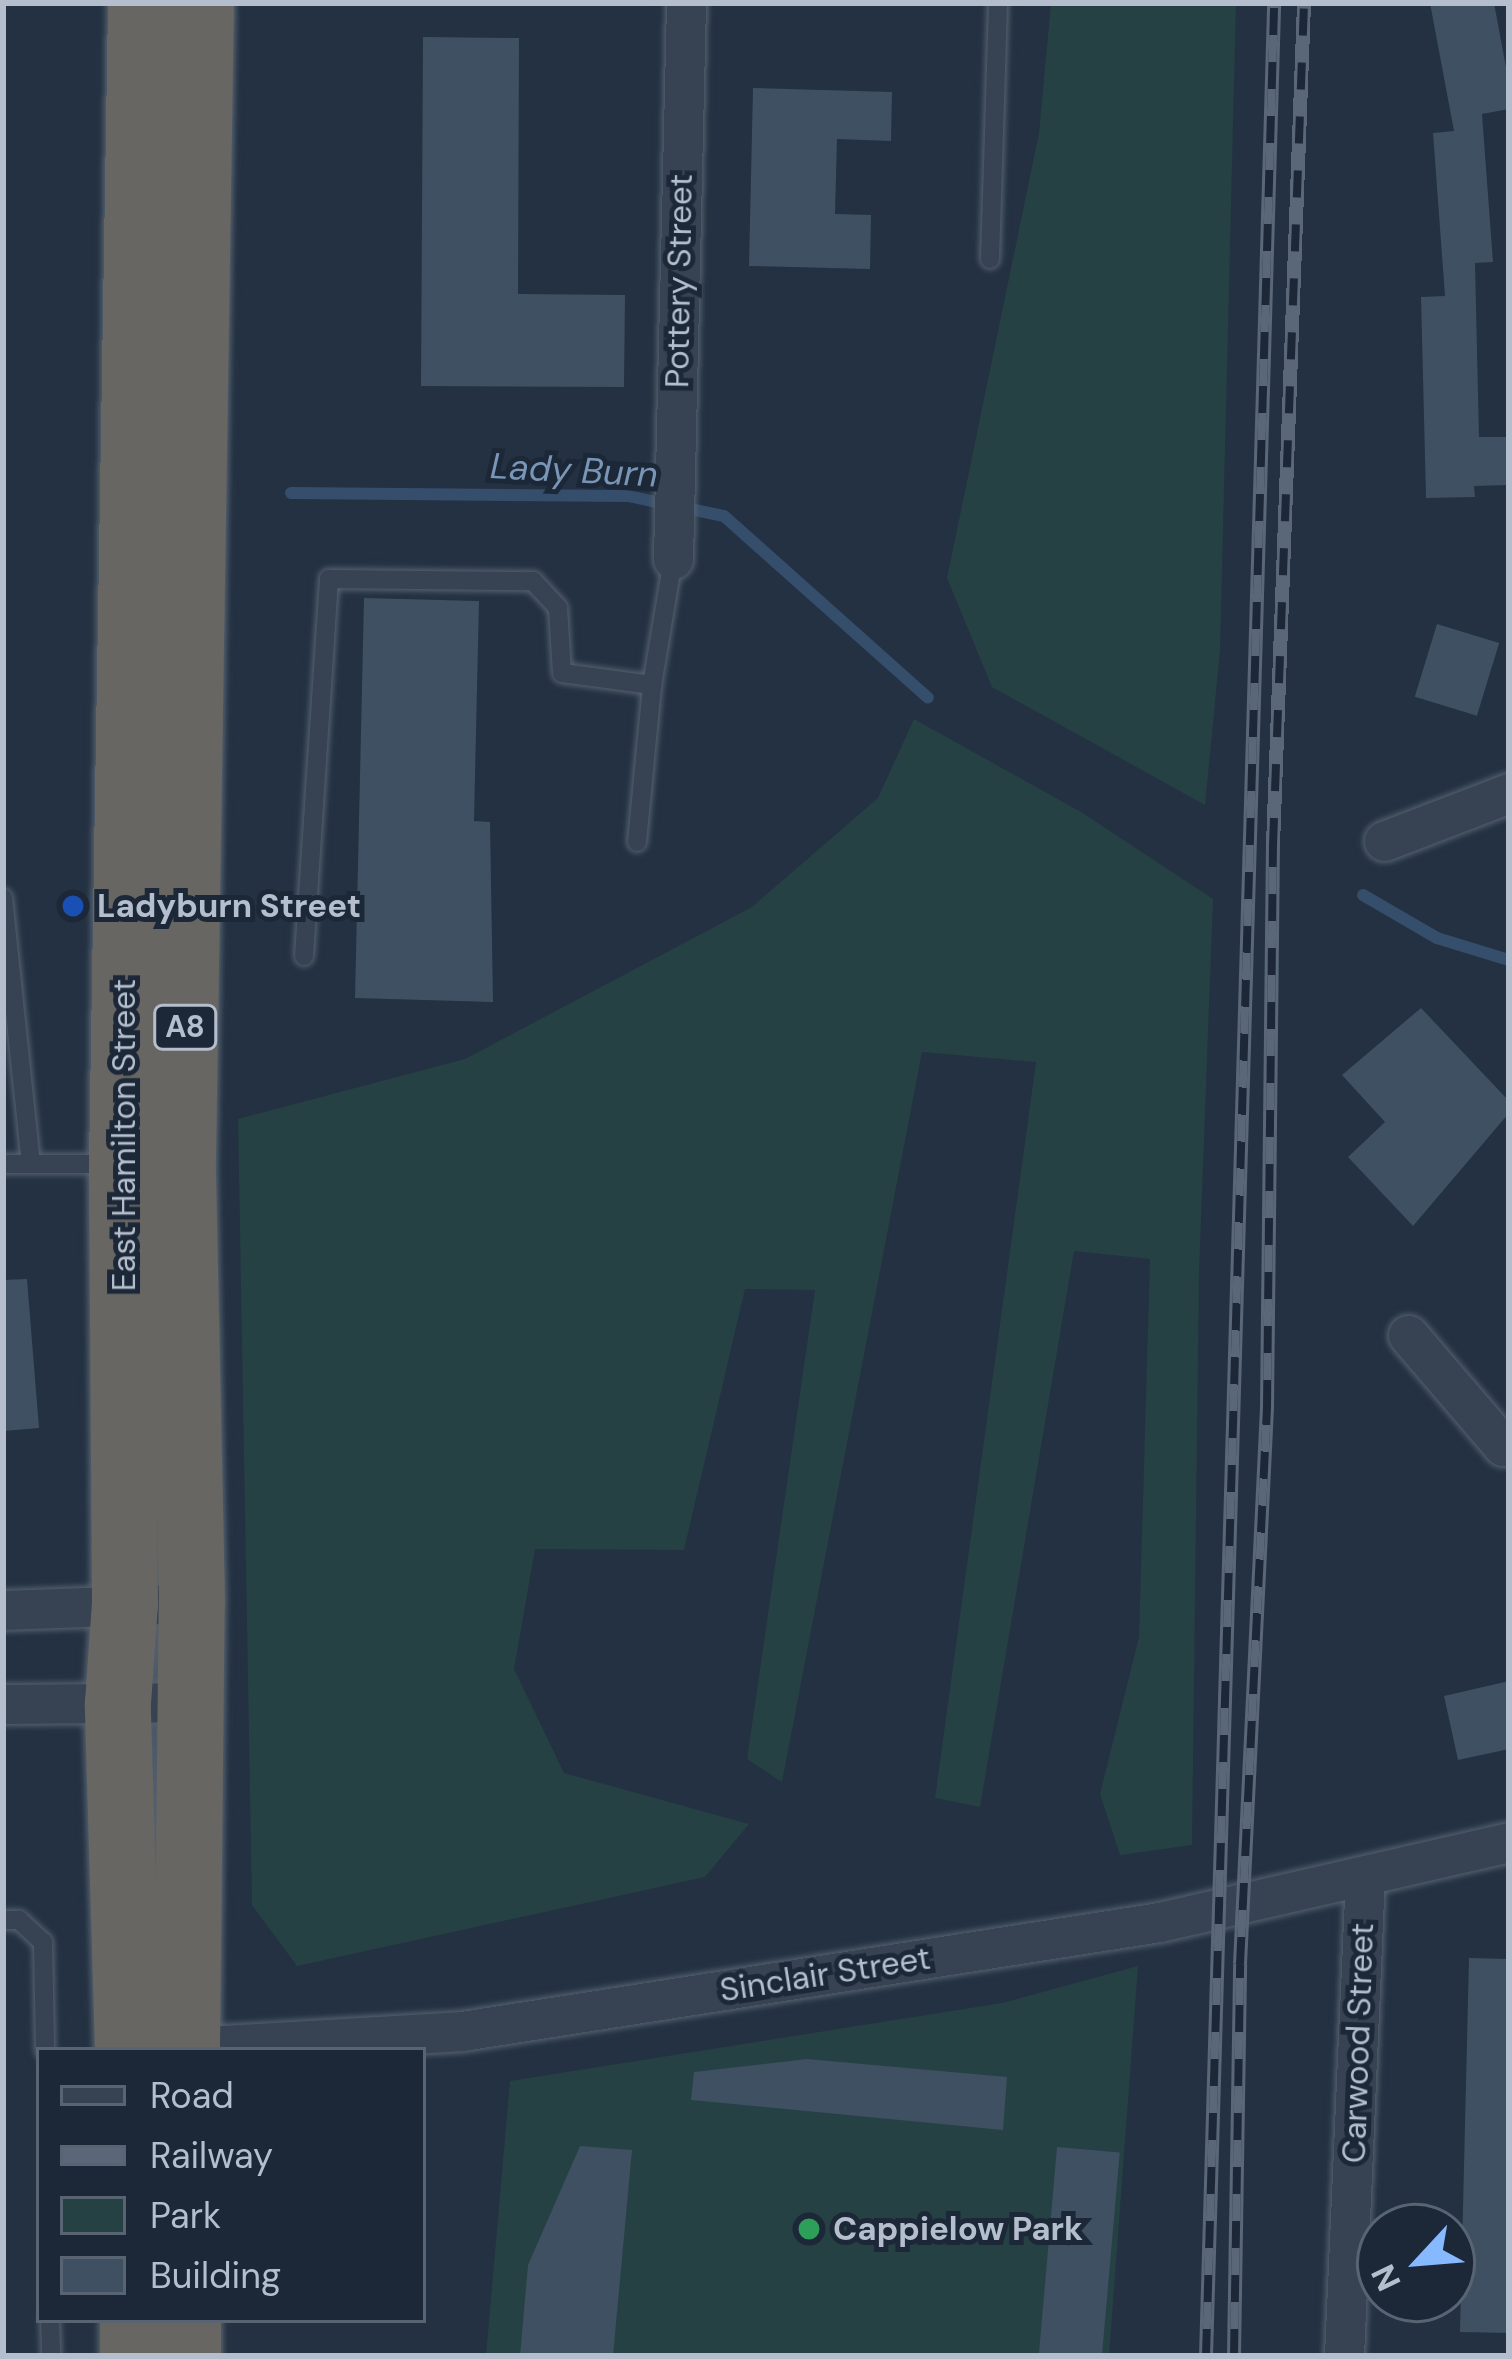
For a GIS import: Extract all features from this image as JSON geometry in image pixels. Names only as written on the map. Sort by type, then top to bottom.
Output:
[{"type":"highway","name":"East Hamilton Street","points":[[141,3],[152,1162],[192,1603],[158,2047]]},
{"type":"highway","name":"East Hamilton Street","points":[[158,2047],[118,1703],[152,1162],[201,3]]},
{"type":"highway","points":[[133,2323],[133,2356]]},
{"type":"highway","points":[[188,2323],[188,2356]]},
{"type":"street","name":"Pottery Street","points":[[674,559],[686,3]]},
{"type":"street","points":[[1384,841],[1504,795],[1509,757]]},
{"type":"street","points":[[1408,1335],[1503,1447],[1509,1442]]},
{"type":"street","points":[[3,1610],[192,1603]]},
{"type":"street","points":[[3,1705],[185,1702]]},
{"type":"street","name":"Sinclair Street","points":[[192,2047],[461,2031],[1160,1922],[1509,1842]]},
{"type":"street","name":"Carwood Street","points":[[1344,2356],[1365,1875]]},
{"type":"lane","points":[[990,260],[998,3]]},
{"type":"lane","points":[[637,842],[652,685],[674,559]]},
{"type":"lane","points":[[304,956],[329,579],[533,581],[558,608],[562,674],[652,685]]},
{"type":"lane","points":[[3,898],[31,1164]]},
{"type":"lane","points":[[3,1164],[152,1162]]},
{"type":"lane","points":[[3,1920],[19,1920],[43,1942],[45,2047]]},
{"type":"lane","points":[[50,2323],[51,2356]]},
{"type":"green space","points":[[1051,3],[1236,3],[1220,651],[1205,805],[992,687],[947,578],[1039,133]]},
{"type":"green space","points":[[914,719],[1081,812],[1213,899],[1199,1273],[1192,1845],[1120,1855],[1100,1794],[1139,1637],[1150,1259],[1074,1251],[980,1807],[935,1798],[1036,1062],[922,1052],[782,1782],[747,1759],[815,1290],[745,1289],[684,1550],[535,1549],[514,1669],[564,1773],[749,1824],[705,1877],[297,1966],[252,1905],[238,1119],[465,1059],[752,907],[878,798]]},
{"type":"green space","name":"Cappielow Park","points":[[1138,1966],[1109,2356],[486,2356],[510,2081],[1002,2003]]},
{"type":"building","points":[[1430,3],[1494,3],[1509,83],[1509,109],[1482,114],[1493,262],[1475,263],[1479,437],[1509,437],[1509,485],[1474,486],[1475,497],[1426,498],[1421,297],[1445,296],[1433,133],[1454,131]]},
{"type":"building","points":[[423,37],[519,38],[518,294],[625,295],[624,387],[421,386]]},
{"type":"building","points":[[753,88],[892,92],[891,141],[837,139],[835,214],[871,215],[870,269],[749,266]]},
{"type":"building","points":[[364,598],[479,601],[474,821],[490,822],[493,1002],[355,998]]},
{"type":"building","points":[[1437,624],[1499,643],[1477,716],[1415,697]]},
{"type":"building","points":[[1421,1008],[1509,1101],[1509,1113],[1413,1226],[1348,1157],[1385,1122],[1342,1075]]},
{"type":"building","points":[[27,1279],[39,1428],[3,1431],[3,1280]]},
{"type":"building","points":[[1509,1681],[1509,1749],[1458,1760],[1444,1696]]},
{"type":"building","points":[[1469,1958],[1509,1959],[1509,2333],[1460,2332],[1460,2323],[1476,2323],[1476,2203],[1463,2203]]},
{"type":"building","points":[[807,2059],[1007,2077],[1003,2130],[691,2100],[694,2072]]},
{"type":"building","points":[[580,2146],[632,2150],[613,2356],[520,2356],[528,2265]]},
{"type":"building","points":[[1057,2147],[1120,2152],[1102,2356],[1039,2356]]},
{"type":"waterway","name":"Lady Burn","points":[[291,493],[628,496],[724,516],[928,698]]},
{"type":"waterway","name":"Lady Burn","points":[[1363,895],[1437,938],[1509,960]]},
{"type":"railway","points":[[1206,2356],[1274,3]]},
{"type":"railway","points":[[1234,2356],[1240,1964],[1267,1407],[1273,845],[1304,3]]},
{"type":"place","name":"Ladyburn Street","points":[[73,906]]},
{"type":"place","name":"Cappielow Park","points":[[809,2229]]}]
